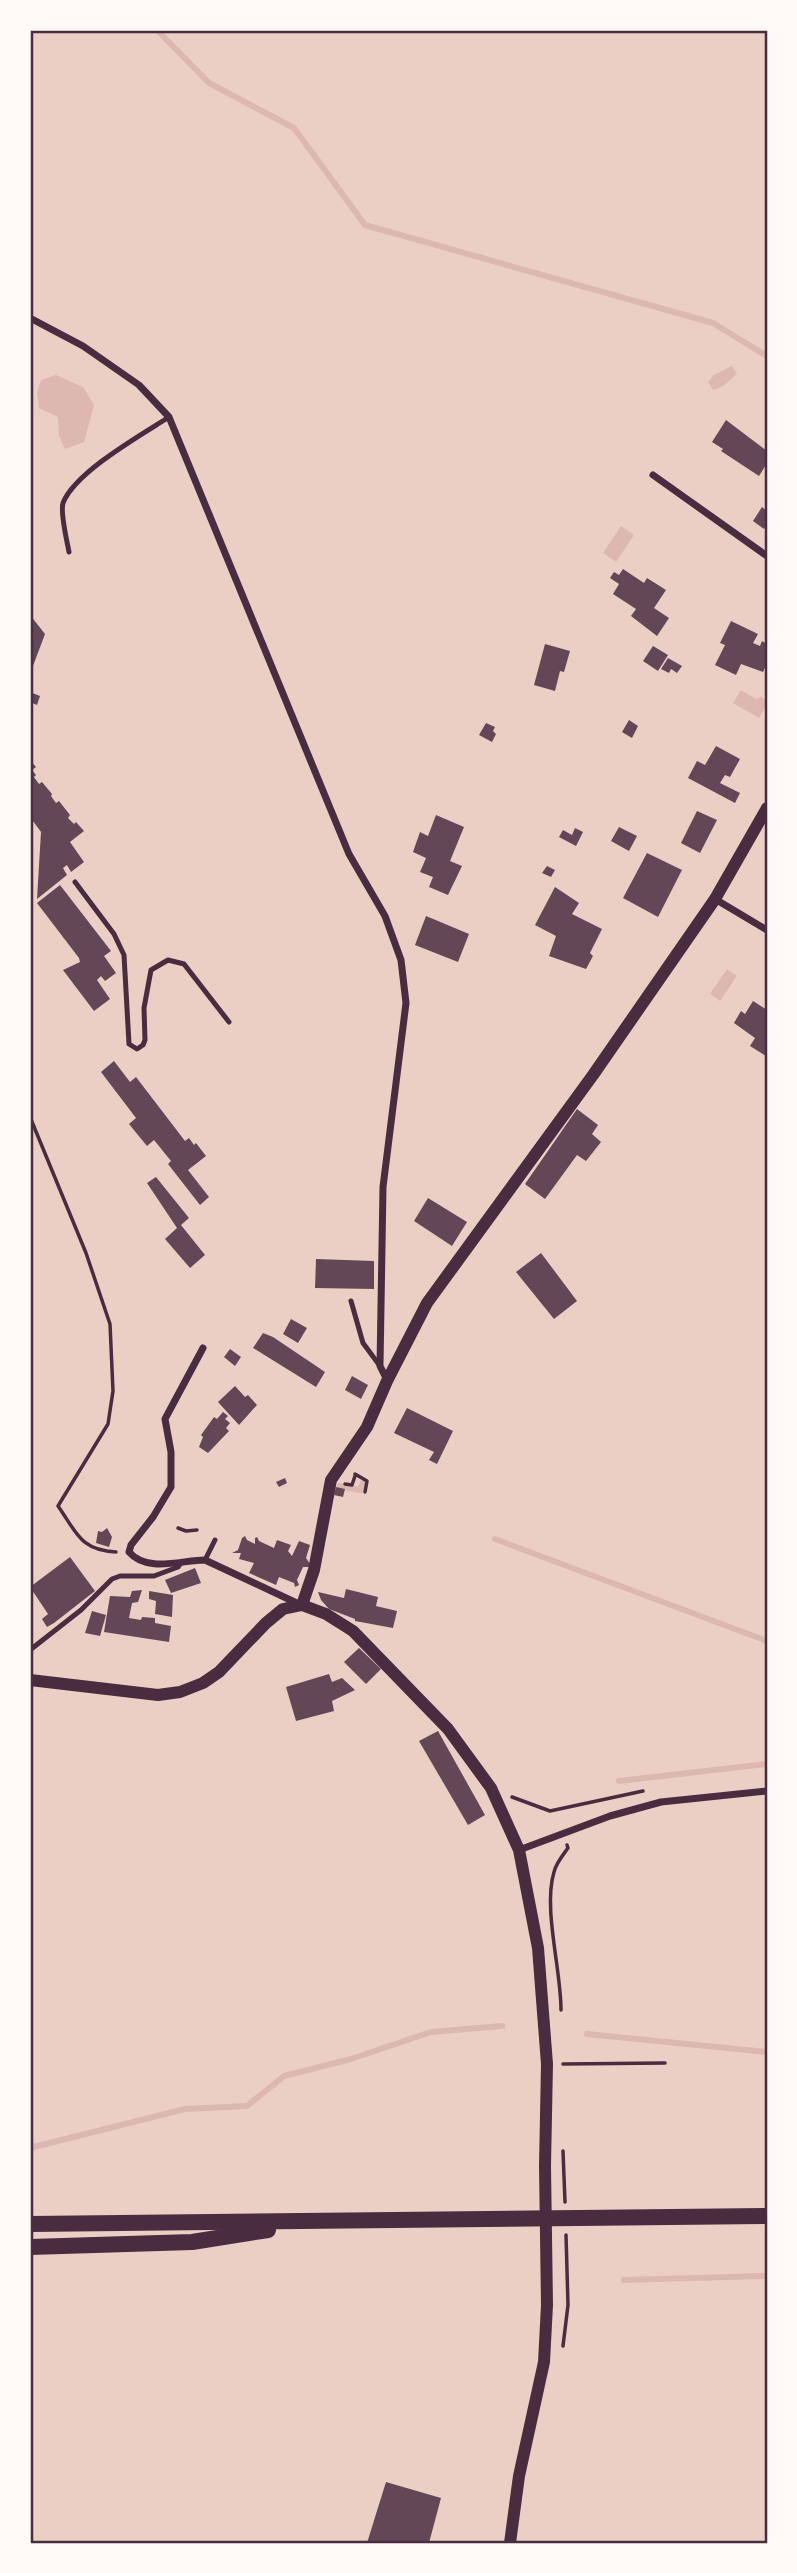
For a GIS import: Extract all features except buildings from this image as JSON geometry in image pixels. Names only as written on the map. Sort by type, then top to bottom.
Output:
[{"type":"main road","points":[[30,2224],[767,2216]]},
{"type":"main road","points":[[30,2247],[192,2242],[323,2222]]},
{"type":"street","points":[[30,318],[83,346],[139,385],[169,417],[349,855],[386,916],[401,960],[405,1003],[383,1187],[380,1366],[387,1381]]},
{"type":"street","points":[[653,475],[767,556]]},
{"type":"street","points":[[302,1605],[314,1570],[331,1480],[367,1427],[426,1303],[593,1075],[715,899],[767,808]]},
{"type":"street","points":[[715,899],[767,930]]},
{"type":"street","points":[[203,1348],[165,1419],[171,1452],[172,1487],[131,1545],[129,1552],[143,1562],[180,1564],[191,1560],[205,1560],[326,1615],[353,1631],[448,1729],[491,1788],[519,1850],[538,1948],[547,2064],[547,2305],[544,2362],[519,2476],[510,2543]]},
{"type":"street","points":[[30,1681],[158,1695],[180,1692],[203,1683],[219,1671],[283,1609],[302,1605]]},
{"type":"street","points":[[519,1850],[610,1816],[661,1802],[767,1791]]},
{"type":"lane","points":[[69,552],[62,505],[76,482],[169,417]]},
{"type":"lane","points":[[75,882],[114,934],[124,955],[129,1044],[137,1049],[143,1045],[144,1008],[151,970],[168,960],[184,964],[229,1022]]},
{"type":"lane","points":[[351,1301],[363,1343],[380,1366]]},
{"type":"lane","points":[[312,1516],[326,1512]]},
{"type":"lane","points":[[205,1560],[215,1540]]},
{"type":"lane","points":[[30,1650],[80,1610],[112,1579],[120,1576],[154,1576],[180,1564]]},
{"type":"path","points":[[30,1117],[86,1253],[110,1324],[113,1391],[108,1424],[58,1506],[84,1544],[106,1551],[129,1552]]},
{"type":"path","points":[[355,1474],[367,1481],[365,1492]]},
{"type":"path","points":[[177,1528],[197,1530]]},
{"type":"path","points":[[491,1788],[550,1811]]},
{"type":"path","points":[[547,2064],[664,2063]]},
{"type":"shaded area","points":[[30,30],[767,30],[767,2543],[30,2543]]},
{"type":"shaded area","points":[[732,366],[737,374],[723,386],[713,390],[708,382],[714,375]]},
{"type":"shaded area","points":[[56,375],[83,387],[94,405],[84,442],[65,449],[59,436],[58,417],[39,408],[37,392],[41,380]]},
{"type":"shaded area","points":[[621,526],[634,535],[616,562],[603,553]]},
{"type":"shaded area","points":[[741,690],[756,699],[765,699],[766,706],[759,718],[733,703]]},
{"type":"shaded area","points":[[727,969],[737,976],[720,1001],[710,994]]},
{"type":"waterway","points":[[157,30],[209,83],[294,128],[365,225],[713,323],[767,356]]},
{"type":"waterway","points":[[340,1486],[360,1490],[363,1483]]},
{"type":"waterway","points":[[495,1539],[767,1641]]},
{"type":"waterway","points":[[619,1781],[767,1764]]},
{"type":"waterway","points":[[30,2148],[185,2109],[247,2106],[284,2076],[351,2059],[431,2032],[502,2026]]},
{"type":"waterway","points":[[587,2034],[767,2052]]},
{"type":"waterway","points":[[624,2280],[767,2276]]}]
